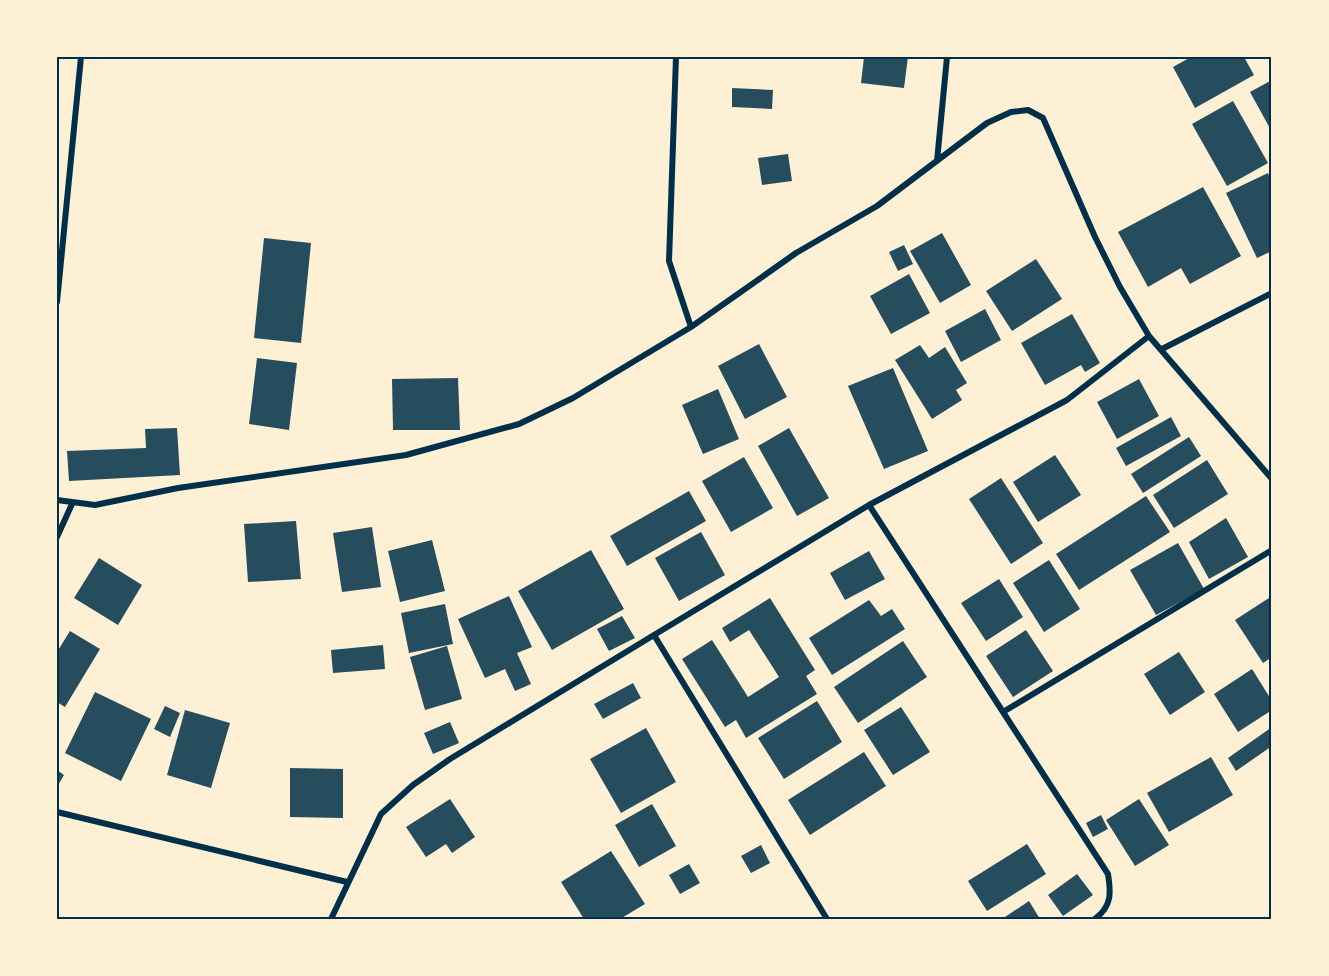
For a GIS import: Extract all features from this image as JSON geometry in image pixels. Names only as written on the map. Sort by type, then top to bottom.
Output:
[{"type":"street","points":[[57,302],[81,57]]},
{"type":"street","points":[[676,57],[669,261],[691,327]]},
{"type":"street","points":[[937,161],[947,57]]},
{"type":"street","points":[[57,500],[72,504],[94,505],[178,488],[406,455],[519,424],[573,398],[691,327],[796,253],[877,206],[987,123],[1011,112],[1029,110],[1042,118],[1100,247],[1149,336],[1272,479]]},
{"type":"street","points":[[1162,349],[1272,293]]},
{"type":"street","points":[[331,919],[381,813],[412,785],[450,759],[869,505],[1067,400],[1149,336]]},
{"type":"street","points":[[57,537],[72,504]]},
{"type":"street","points":[[869,505],[1108,874],[1112,896],[1103,913],[1095,919]]},
{"type":"street","points":[[1003,712],[1272,550]]},
{"type":"street","points":[[654,635],[827,919]]},
{"type":"street","points":[[57,812],[347,882]]},
{"type":"building","points":[[864,57],[908,57],[904,88],[861,83]]},
{"type":"building","points":[[1191,57],[1244,57],[1254,75],[1195,108],[1173,67]]},
{"type":"building","points":[[1272,80],[1272,132],[1250,92]]},
{"type":"building","points":[[732,88],[773,90],[772,109],[732,107]]},
{"type":"building","points":[[1233,101],[1268,163],[1227,186],[1192,124]]},
{"type":"building","points":[[788,154],[792,181],[762,185],[758,158]]},
{"type":"building","points":[[1268,173],[1272,183],[1272,251],[1257,258],[1226,193]]},
{"type":"building","points":[[1203,187],[1241,256],[1190,284],[1181,268],[1148,287],[1118,232]]},
{"type":"building","points":[[942,233],[971,285],[940,303],[910,251]]},
{"type":"building","points":[[264,238],[311,243],[301,343],[254,338]]},
{"type":"building","points":[[904,245],[913,264],[898,271],[889,252]]},
{"type":"building","points":[[1036,259],[1062,299],[1012,331],[986,291]]},
{"type":"building","points":[[909,274],[930,313],[891,334],[870,296]]},
{"type":"building","points":[[985,309],[1001,340],[961,362],[945,331]]},
{"type":"building","points":[[1072,314],[1100,363],[1085,372],[1081,365],[1045,385],[1021,343]]},
{"type":"building","points":[[759,344],[787,397],[745,419],[718,366]]},
{"type":"building","points":[[920,345],[929,358],[945,347],[967,383],[956,390],[962,400],[932,419],[895,360]]},
{"type":"building","points":[[257,358],[297,363],[289,430],[249,424]]},
{"type":"building","points":[[893,368],[928,451],[884,469],[848,386]]},
{"type":"building","points":[[458,378],[460,430],[393,430],[392,379]]},
{"type":"building","points":[[1139,379],[1159,416],[1117,439],[1097,402]]},
{"type":"building","points":[[718,389],[739,439],[703,454],[682,405]]},
{"type":"building","points":[[1171,417],[1181,436],[1126,466],[1116,448]]},
{"type":"building","points":[[177,428],[180,475],[69,481],[67,451],[146,448],[145,429]]},
{"type":"building","points":[[789,428],[829,498],[797,516],[758,446]]},
{"type":"building","points":[[1189,437],[1201,456],[1143,493],[1131,474]]},
{"type":"building","points":[[1055,455],[1081,495],[1038,522],[1013,482]]},
{"type":"building","points":[[744,457],[773,508],[731,532],[702,481]]},
{"type":"building","points":[[1207,460],[1228,494],[1174,528],[1153,495]]},
{"type":"building","points":[[1001,478],[1043,543],[1011,564],[969,499]]},
{"type":"building","points":[[689,491],[706,521],[627,566],[610,536]]},
{"type":"building","points":[[1146,496],[1170,532],[1079,590],[1056,554]]},
{"type":"building","points":[[1226,518],[1248,557],[1209,579],[1189,542]]},
{"type":"building","points":[[296,521],[301,579],[248,582],[244,524]]},
{"type":"building","points":[[372,527],[381,587],[342,592],[333,533]]},
{"type":"building","points":[[701,532],[725,575],[679,601],[655,558]]},
{"type":"building","points":[[432,540],[445,591],[400,602],[388,551]]},
{"type":"building","points":[[1178,543],[1204,589],[1156,615],[1130,570]]},
{"type":"building","points":[[591,550],[624,609],[552,650],[518,591]]},
{"type":"building","points":[[869,551],[885,579],[845,600],[830,573]]},
{"type":"building","points":[[99,558],[142,585],[118,625],[74,598]]},
{"type":"building","points":[[1049,560],[1080,609],[1044,632],[1013,583]]},
{"type":"building","points":[[999,579],[1023,617],[986,641],[961,603]]},
{"type":"building","points":[[509,596],[532,647],[517,653],[531,684],[515,691],[505,669],[485,678],[458,619]]},
{"type":"building","points":[[1272,596],[1272,657],[1263,663],[1235,620]]},
{"type":"building","points":[[770,598],[815,670],[806,676],[817,694],[746,738],[736,720],[725,727],[682,659],[712,640],[748,697],[779,677],[749,630],[730,642],[722,628]]},
{"type":"building","points":[[869,600],[881,616],[892,609],[905,629],[832,675],[809,638]]},
{"type":"building","points":[[445,604],[453,644],[409,653],[401,613]]},
{"type":"building","points":[[622,616],[635,638],[609,651],[597,629]]},
{"type":"building","points":[[1026,630],[1053,671],[1013,697],[986,656]]},
{"type":"building","points":[[70,631],[100,649],[65,707],[57,702],[57,652]]},
{"type":"building","points":[[903,641],[927,677],[858,723],[834,687]]},
{"type":"building","points":[[383,645],[385,669],[333,673],[331,650]]},
{"type":"building","points":[[447,646],[462,699],[425,710],[410,657]]},
{"type":"building","points":[[1179,652],[1205,692],[1170,715],[1144,674]]},
{"type":"building","points":[[1252,669],[1272,701],[1272,710],[1238,732],[1214,694]]},
{"type":"building","points":[[633,683],[641,698],[603,719],[594,704]]},
{"type":"building","points":[[95,692],[151,719],[121,781],[65,753]]},
{"type":"building","points":[[817,701],[842,742],[784,779],[758,738]]},
{"type":"building","points":[[165,706],[180,713],[170,737],[154,729]]},
{"type":"building","points":[[901,707],[930,752],[893,775],[864,730]]},
{"type":"building","points":[[185,710],[230,723],[211,788],[167,775]]},
{"type":"building","points":[[450,722],[459,743],[433,754],[424,733]]},
{"type":"building","points":[[1272,727],[1272,746],[1236,771],[1228,758]]},
{"type":"building","points":[[646,728],[676,782],[621,813],[590,759]]},
{"type":"building","points":[[864,752],[886,786],[810,835],[788,800]]},
{"type":"building","points":[[1211,757],[1233,795],[1169,832],[1147,793]]},
{"type":"building","points":[[290,768],[343,769],[343,818],[290,817]]},
{"type":"building","points":[[57,770],[64,775],[57,787]]},
{"type":"building","points":[[450,799],[475,837],[452,853],[446,844],[426,857],[406,827]]},
{"type":"building","points":[[1139,799],[1169,845],[1135,866],[1106,820]]},
{"type":"building","points":[[652,804],[676,846],[639,867],[615,825]]},
{"type":"building","points":[[1101,815],[1108,829],[1093,837],[1086,823]]},
{"type":"building","points":[[1027,844],[1046,874],[987,911],[968,881]]},
{"type":"building","points":[[761,845],[770,863],[751,873],[741,856]]},
{"type":"building","points":[[611,851],[645,904],[620,919],[584,919],[561,882]]},
{"type":"building","points":[[689,864],[700,883],[680,894],[669,875]]},
{"type":"building","points":[[1077,874],[1093,895],[1063,916],[1048,895]]},
{"type":"building","points":[[1029,901],[1040,919],[1002,919]]}]
